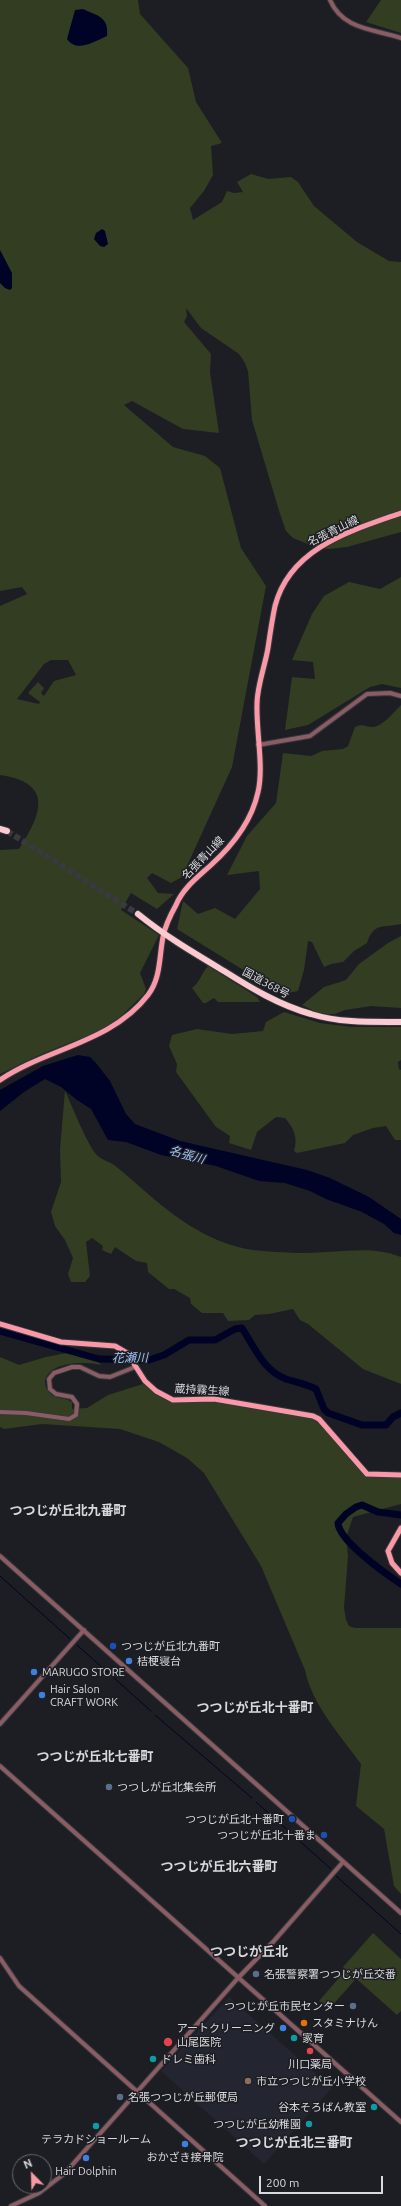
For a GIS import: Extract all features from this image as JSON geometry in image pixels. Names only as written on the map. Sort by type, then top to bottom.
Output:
[{"type":"highway","points":[[0,829],[7,831]]},
{"type":"highway","name":"国道368号","points":[[138,914],[163,935],[278,1002],[311,1014],[354,1022],[401,1022]]},
{"type":"main road","name":"名張青山線","points":[[0,1080],[36,1060],[84,1041],[110,1028],[140,1005],[154,986],[159,971],[163,935],[176,903],[199,875],[225,852],[248,818],[259,791],[258,692],[263,674],[275,607],[285,582],[303,558],[319,547],[345,534],[401,513]]},
{"type":"main road","name":"蔵持霧生線","points":[[0,1324],[61,1342],[111,1345],[127,1353],[145,1381],[156,1391],[173,1400],[214,1399],[315,1417],[367,1474],[401,1475]]},
{"type":"main road","points":[[401,1528],[388,1551],[392,1563],[401,1573]]},
{"type":"street","points":[[330,0],[339,15],[355,26],[401,38]]},
{"type":"street","points":[[258,745],[310,736],[367,694],[390,693],[401,696]]},
{"type":"street","points":[[0,1412],[26,1413],[70,1419],[76,1414],[77,1404],[72,1397],[56,1394],[50,1389],[49,1379],[54,1373],[76,1366],[99,1376],[110,1377],[135,1367]]},
{"type":"street","points":[[0,1556],[401,1913]]},
{"type":"street","points":[[0,1724],[84,1630]]},
{"type":"street","points":[[0,1766],[401,2122]]},
{"type":"street","points":[[11,2206],[40,2193],[59,2179],[238,1978],[268,1948],[343,1862]]},
{"type":"street","points":[[0,1958],[19,1986],[265,2206]]},
{"type":"shaded area","name":"市立つつじが丘小学校","points":[[229,1997],[332,2088],[264,2164],[161,2071]]},
{"type":"green space","points":[[0,0],[138,0],[140,14],[188,68],[196,102],[222,143],[211,146],[213,175],[204,191],[190,208],[193,220],[222,202],[227,191],[234,193],[243,192],[237,182],[251,174],[268,179],[291,177],[298,182],[314,206],[357,242],[389,261],[401,262],[401,532],[347,547],[329,549],[318,548],[293,538],[286,531],[252,420],[248,371],[245,363],[239,354],[201,328],[186,308],[187,316],[184,322],[211,354],[210,372],[219,433],[183,429],[132,401],[124,405],[173,447],[205,456],[220,468],[241,548],[266,586],[232,767],[182,877],[171,883],[152,873],[147,878],[158,893],[174,894],[157,909],[131,893],[121,910],[159,935],[140,973],[146,989],[144,994],[115,1022],[101,1030],[37,1056],[0,1074],[0,850],[19,849],[33,824],[37,812],[38,802],[36,793],[29,785],[17,779],[0,775],[0,606],[27,594],[22,587],[0,591]],"holes":[[[51,660],[68,660],[76,675],[54,681],[44,696],[41,693],[44,688],[38,682],[28,693],[40,702],[39,704],[17,699],[44,664]]]},
{"type":"green space","points":[[381,0],[401,0],[401,33],[366,22]]},
{"type":"green space","points":[[401,577],[401,688],[382,684],[370,687],[308,725],[285,730],[292,677],[315,679],[313,662],[292,660],[312,614],[324,596],[349,582],[380,589]]},
{"type":"green space","points":[[401,705],[401,924],[384,926],[376,929],[370,936],[367,943],[354,951],[343,962],[324,967],[312,942],[308,941],[304,970],[298,991],[288,993],[279,992],[177,929],[183,901],[198,914],[215,908],[235,919],[260,889],[259,871],[227,875],[247,836],[276,803],[283,753],[311,756],[322,751],[343,749],[348,746],[355,727],[360,725],[373,727],[377,726],[388,718]]},
{"type":"green space","points":[[401,936],[401,1008],[371,1006],[345,1010],[335,1014],[327,1014],[318,1013],[302,1005],[324,987],[346,980],[359,964],[388,943]]},
{"type":"green space","points":[[208,966],[257,997],[260,1002],[218,1002],[214,998],[206,1003],[203,1003],[192,988]]},
{"type":"green space","points":[[284,1012],[320,1023],[352,1027],[401,1027],[401,1060],[398,1062],[399,1069],[401,1070],[401,1140],[395,1140],[386,1126],[373,1128],[353,1135],[345,1143],[297,1153],[294,1151],[296,1141],[291,1126],[285,1118],[276,1117],[257,1132],[251,1150],[229,1143],[230,1136],[216,1127],[176,1072],[177,1064],[169,1046],[172,1035],[197,1029],[232,1034],[263,1031],[266,1022]]},
{"type":"green space","points":[[65,1091],[87,1140],[95,1153],[115,1166],[174,1215],[204,1234],[238,1247],[261,1251],[312,1253],[363,1250],[389,1253],[401,1257],[401,1384],[363,1369],[308,1324],[300,1320],[293,1309],[255,1315],[249,1320],[228,1321],[223,1313],[202,1313],[191,1304],[190,1298],[174,1289],[169,1289],[148,1272],[147,1263],[136,1261],[115,1247],[111,1254],[102,1250],[103,1246],[92,1238],[86,1242],[90,1276],[85,1282],[71,1282],[68,1274],[73,1258],[65,1240],[55,1226],[51,1212],[61,1182],[60,1149]]},
{"type":"green space","points":[[72,1352],[97,1360],[101,1365],[87,1363],[68,1364],[60,1366],[47,1375],[45,1382],[48,1391],[55,1397],[72,1402],[72,1409],[87,1408],[108,1395],[143,1384],[164,1399],[179,1403],[214,1400],[316,1419],[366,1475],[401,1477],[401,1504],[353,1517],[346,1538],[348,1556],[344,1608],[346,1620],[349,1626],[355,1628],[401,1628],[401,1894],[394,1886],[384,1829],[356,1806],[361,1764],[328,1720],[314,1696],[305,1670],[261,1566],[204,1473],[187,1458],[159,1442],[120,1429],[42,1424],[4,1429],[0,1427],[0,1357],[19,1365],[46,1357]]},
{"type":"green space","points":[[373,1933],[401,1959],[401,2011],[397,2015],[343,1967]]},
{"type":"green space","points":[[345,1971],[355,1980],[329,2009],[319,2001]]},
{"type":"water","points":[[83,9],[98,16],[104,21],[107,36],[80,46],[71,43],[67,39],[75,10]]},
{"type":"water","points":[[102,229],[105,231],[108,244],[104,247],[100,246],[94,239],[96,233]]},
{"type":"water","points":[[0,250],[12,273],[12,288],[10,290],[5,288],[0,283]]},
{"type":"water","name":"名張川","points":[[78,1055],[90,1057],[96,1063],[110,1081],[126,1114],[135,1124],[180,1141],[307,1170],[330,1178],[369,1197],[401,1219],[401,1235],[394,1233],[384,1224],[362,1212],[326,1199],[310,1191],[285,1183],[259,1181],[216,1166],[161,1155],[126,1142],[108,1140],[91,1109],[61,1087],[45,1079],[24,1092],[0,1111],[0,1090],[43,1066]]},
{"type":"waterway","name":"花瀬川","points":[[0,1331],[99,1359],[149,1360],[164,1355],[189,1340],[215,1340],[235,1329],[242,1328],[260,1358],[272,1370],[286,1379],[305,1384],[316,1389],[324,1409],[328,1413],[362,1425],[386,1425],[393,1417],[401,1413]]},
{"type":"waterway","name":"花瀬川","points":[[401,1515],[378,1512],[362,1505],[346,1514],[338,1523],[340,1530],[354,1548],[401,1584]]},
{"type":"waterway","points":[[0,1576],[70,1639]]},
{"type":"waterway","points":[[77,1645],[151,1711]]},
{"type":"waterway","points":[[155,1715],[252,1798]]},
{"type":"waterway","points":[[256,1802],[331,1869]]},
{"type":"waterway","points":[[336,1876],[401,1934]]},
{"type":"tunnel","points":[[7,831],[138,914]]},
{"type":"place","name":"つつじが丘北九番町","points":[[113,1646]]},
{"type":"place","name":"桔梗寝台","points":[[129,1661]]},
{"type":"place","name":"MARUGO STORE","points":[[34,1672]]},
{"type":"place","name":"Hair Salon CRAFT WORK","points":[[42,1695]]},
{"type":"place","name":"つつしが丘北集会所","points":[[109,1787]]},
{"type":"place","name":"つつじが丘北十番町","points":[[292,1819]]},
{"type":"place","name":"つつじが丘北十番ま","points":[[324,1835]]},
{"type":"place","name":"名張警察署つつじが丘交番","points":[[256,1974]]},
{"type":"place","name":"つつじが丘市民センター","points":[[353,2006]]},
{"type":"place","name":"スタミナけん","points":[[304,2023]]},
{"type":"place","name":"アートクリーニング","points":[[283,2028]]},
{"type":"place","name":"家育","points":[[294,2038]]},
{"type":"place","name":"山尾医院","points":[[168,2042]]},
{"type":"place","name":"川口薬局","points":[[310,2051]]},
{"type":"place","name":"ドレミ歯科","points":[[153,2059]]},
{"type":"place","name":"市立つつじが丘小学校","points":[[248,2081]]},
{"type":"place","name":"名張つつじが丘郵便局","points":[[120,2097]]},
{"type":"place","name":"谷本そろばん教室","points":[[374,2107]]},
{"type":"place","name":"つつじが丘幼稚園","points":[[309,2124]]},
{"type":"place","name":"テラカドショールーム","points":[[96,2126]]},
{"type":"place","name":"おかざき接骨院","points":[[185,2144]]},
{"type":"place","name":"Hair Dolphin","points":[[86,2158]]},
{"type":"district","name":"つつじが丘北九番町","points":[[68,1511]]},
{"type":"district","name":"つつじが丘北十番町","points":[[255,1708]]},
{"type":"district","name":"つつじが丘北七番町","points":[[95,1757]]},
{"type":"district","name":"つつじが丘北六番町","points":[[219,1867]]},
{"type":"district","name":"つつじが丘北","points":[[249,1952]]},
{"type":"district","name":"つつじが丘北三番町","points":[[294,2143]]}]
